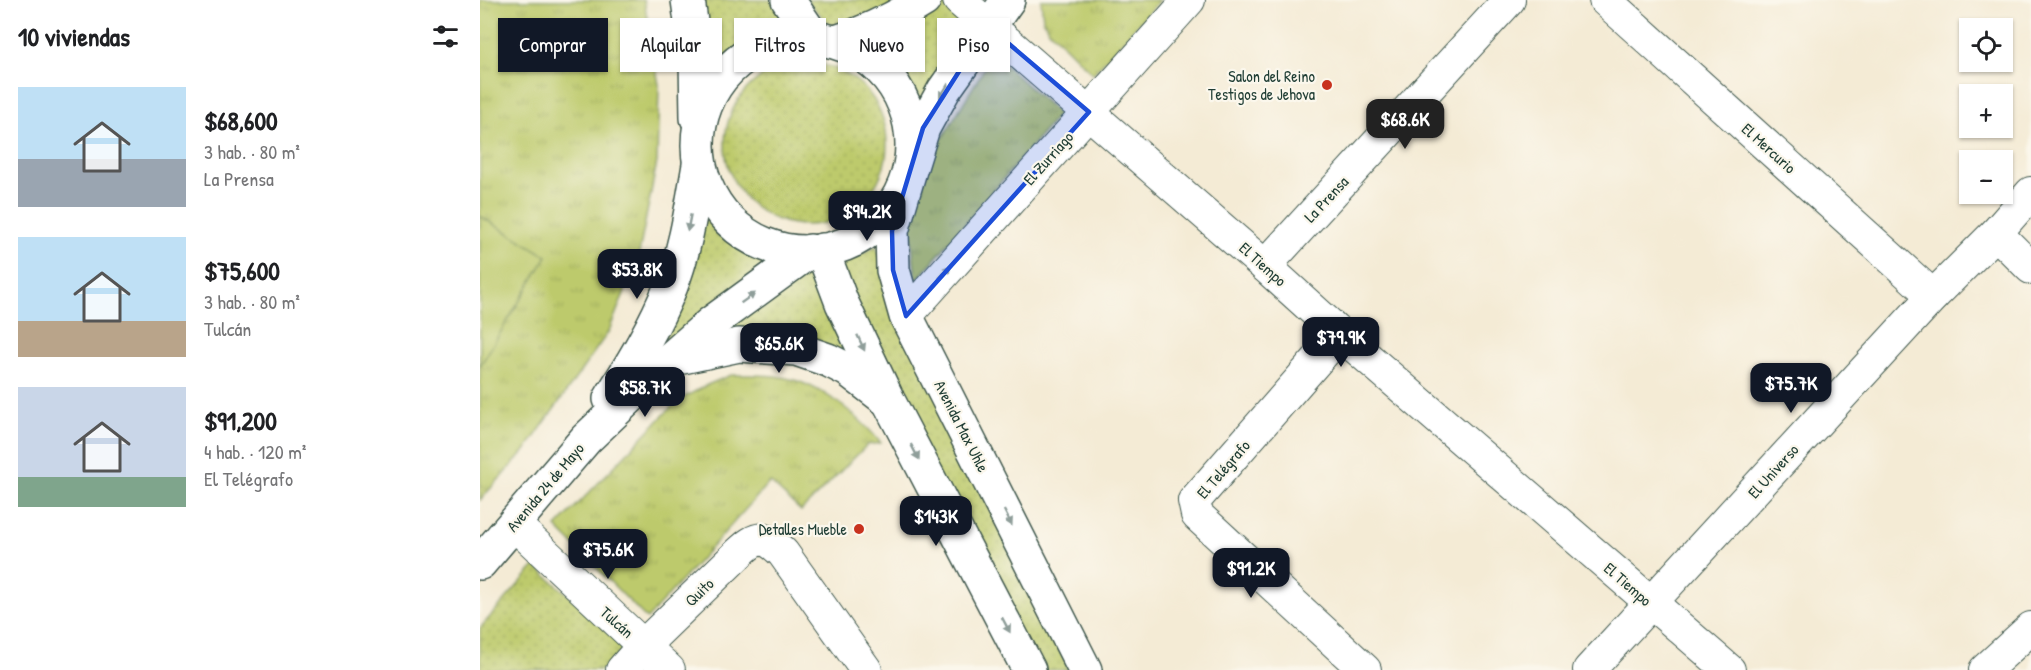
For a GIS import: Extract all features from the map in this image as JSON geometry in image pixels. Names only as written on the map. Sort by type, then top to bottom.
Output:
[{"type":"main road","points":[[688,0],[696,58],[699,153],[707,190],[721,211],[739,229],[760,242],[777,247],[816,251],[846,244],[861,236],[887,214],[900,194],[923,128],[956,72]]},
{"type":"main road","points":[[789,0],[805,18]]},
{"type":"main road","points":[[826,40],[867,32],[924,0]]},
{"type":"main road","points":[[994,18],[1008,0]]},
{"type":"main road","points":[[826,40],[857,51],[876,64],[892,82],[911,124],[913,147],[910,170]]},
{"type":"main road","points":[[699,153],[700,122],[706,104],[715,87],[734,66]]},
{"type":"main road","name":"Avenida 24 de Mayo","points":[[586,439],[648,338],[672,284],[686,237],[699,153]]},
{"type":"main road","name":"Avenida Max Uhle","points":[[910,170],[892,231],[893,270],[906,316],[1085,670]]},
{"type":"main road","points":[[816,251],[888,400],[1029,670]]},
{"type":"main road","name":"Avenida 24 de Mayo","points":[[480,563],[586,439],[669,360],[711,323],[816,251]]},
{"type":"main road","points":[[669,360],[739,345],[796,350],[828,360],[848,370],[888,400]]},
{"type":"street","name":"El Tiempo","points":[[959,0],[979,18]]},
{"type":"street","name":"El Zurriago","points":[[906,316],[1189,0]]},
{"type":"street","name":"La Prensa","points":[[1265,266],[1509,0]]},
{"type":"street","name":"El Mercurio","points":[[1605,0],[1933,296]]},
{"type":"street","name":"El Tiempo","points":[[1010,45],[1729,670]]},
{"type":"street","name":"El Universo","points":[[1589,670],[1933,296],[1996,233],[2031,193]]},
{"type":"street","points":[[1996,233],[2031,268]]},
{"type":"street","name":"El Telégrafo","points":[[1340,334],[1194,501],[1194,508],[1197,515],[1365,670]]},
{"type":"street","name":"Tulcán","points":[[514,524],[669,670]]},
{"type":"street","name":"Quito","points":[[622,670],[644,645],[750,543],[760,538],[771,542],[783,552],[866,670]]},
{"type":"street","points":[[1985,670],[2031,628]]},
{"type":"highlighted area","points":[[988,26],[1089,112],[906,316],[893,270],[892,231],[923,128]]},
{"type":"green space","points":[[480,0],[644,0],[647,18],[620,18],[620,72],[657,72],[659,85],[657,162],[638,258],[609,331],[524,452],[480,500]]},
{"type":"green space","points":[[698,0],[778,0],[784,18],[734,18],[734,52],[722,64],[722,18],[701,18]]},
{"type":"green space","points":[[806,0],[915,0],[867,18],[838,18],[838,29],[835,30],[826,18]]},
{"type":"green space","points":[[941,0],[954,0],[975,18],[937,18],[937,72],[953,72],[914,130],[903,94],[888,72],[925,72],[925,18],[912,18]]},
{"type":"green space","points":[[1041,0],[1160,0],[1093,74],[1049,30],[1043,20]]},
{"type":"green space","points":[[826,66],[837,69],[838,72],[851,77],[863,87],[873,99],[881,113],[887,144],[885,160],[881,175],[873,189],[851,211],[837,219],[822,223],[806,225],[790,223],[775,219],[761,211],[739,189],[731,175],[727,160],[725,144],[731,113],[749,87],[770,72],[826,72]]},
{"type":"green space","points":[[1010,69],[1059,114],[916,281],[910,224],[932,155],[982,72],[1010,72]]},
{"type":"green space","points":[[706,198],[722,222],[747,243],[775,254],[799,256],[667,356],[649,345]]},
{"type":"green space","points":[[480,216],[547,256],[480,366]]},
{"type":"green space","points":[[876,246],[1069,670],[1033,670],[826,262],[852,257]]},
{"type":"green space","points":[[807,267],[861,367],[697,344]]},
{"type":"green space","points":[[731,375],[776,376],[811,386],[849,411],[881,443],[867,445],[801,511],[770,482],[647,619],[556,527],[677,401]]},
{"type":"green space","points":[[535,566],[626,645],[604,670],[480,670],[480,628]]},
{"type":"place","name":"Salon del Reino Testigos de Jehova","points":[[1327,85]]},
{"type":"place","name":"Detalles Mueble","points":[[859,529]]}]
